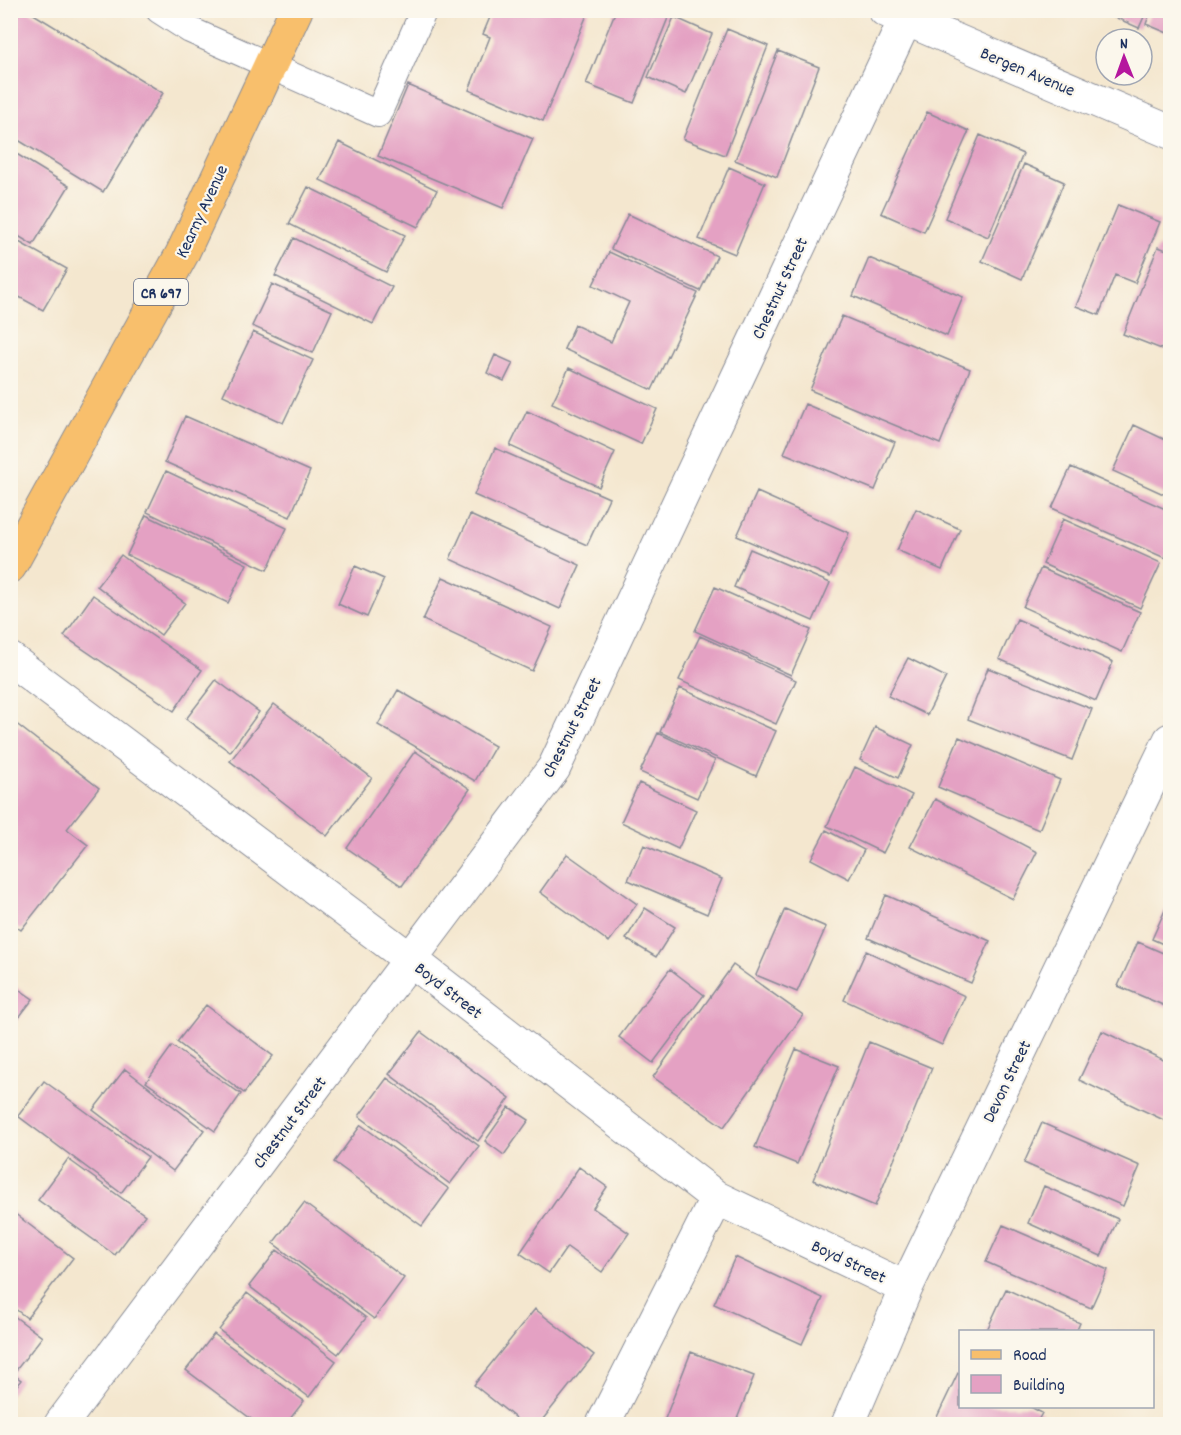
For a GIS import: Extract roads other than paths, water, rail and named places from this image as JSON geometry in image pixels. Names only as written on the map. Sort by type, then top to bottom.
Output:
[{"type":"main road","name":"Kearny Avenue","points":[[10,566],[182,254],[296,10]]},
{"type":"street","name":"Bergen Avenue","points":[[900,14],[1170,132]]},
{"type":"street","name":"Chestnut Street","points":[[61,1425],[554,768],[900,14]]},
{"type":"street","name":"Boyd Street","points":[[10,660],[411,960],[717,1198],[906,1288]]},
{"type":"street","name":"Devon Street","points":[[848,1425],[906,1288],[1170,740]]},
{"type":"street","points":[[603,1425],[717,1198]]},
{"type":"lane","points":[[159,10],[190,30],[378,114],[422,11]]}]
